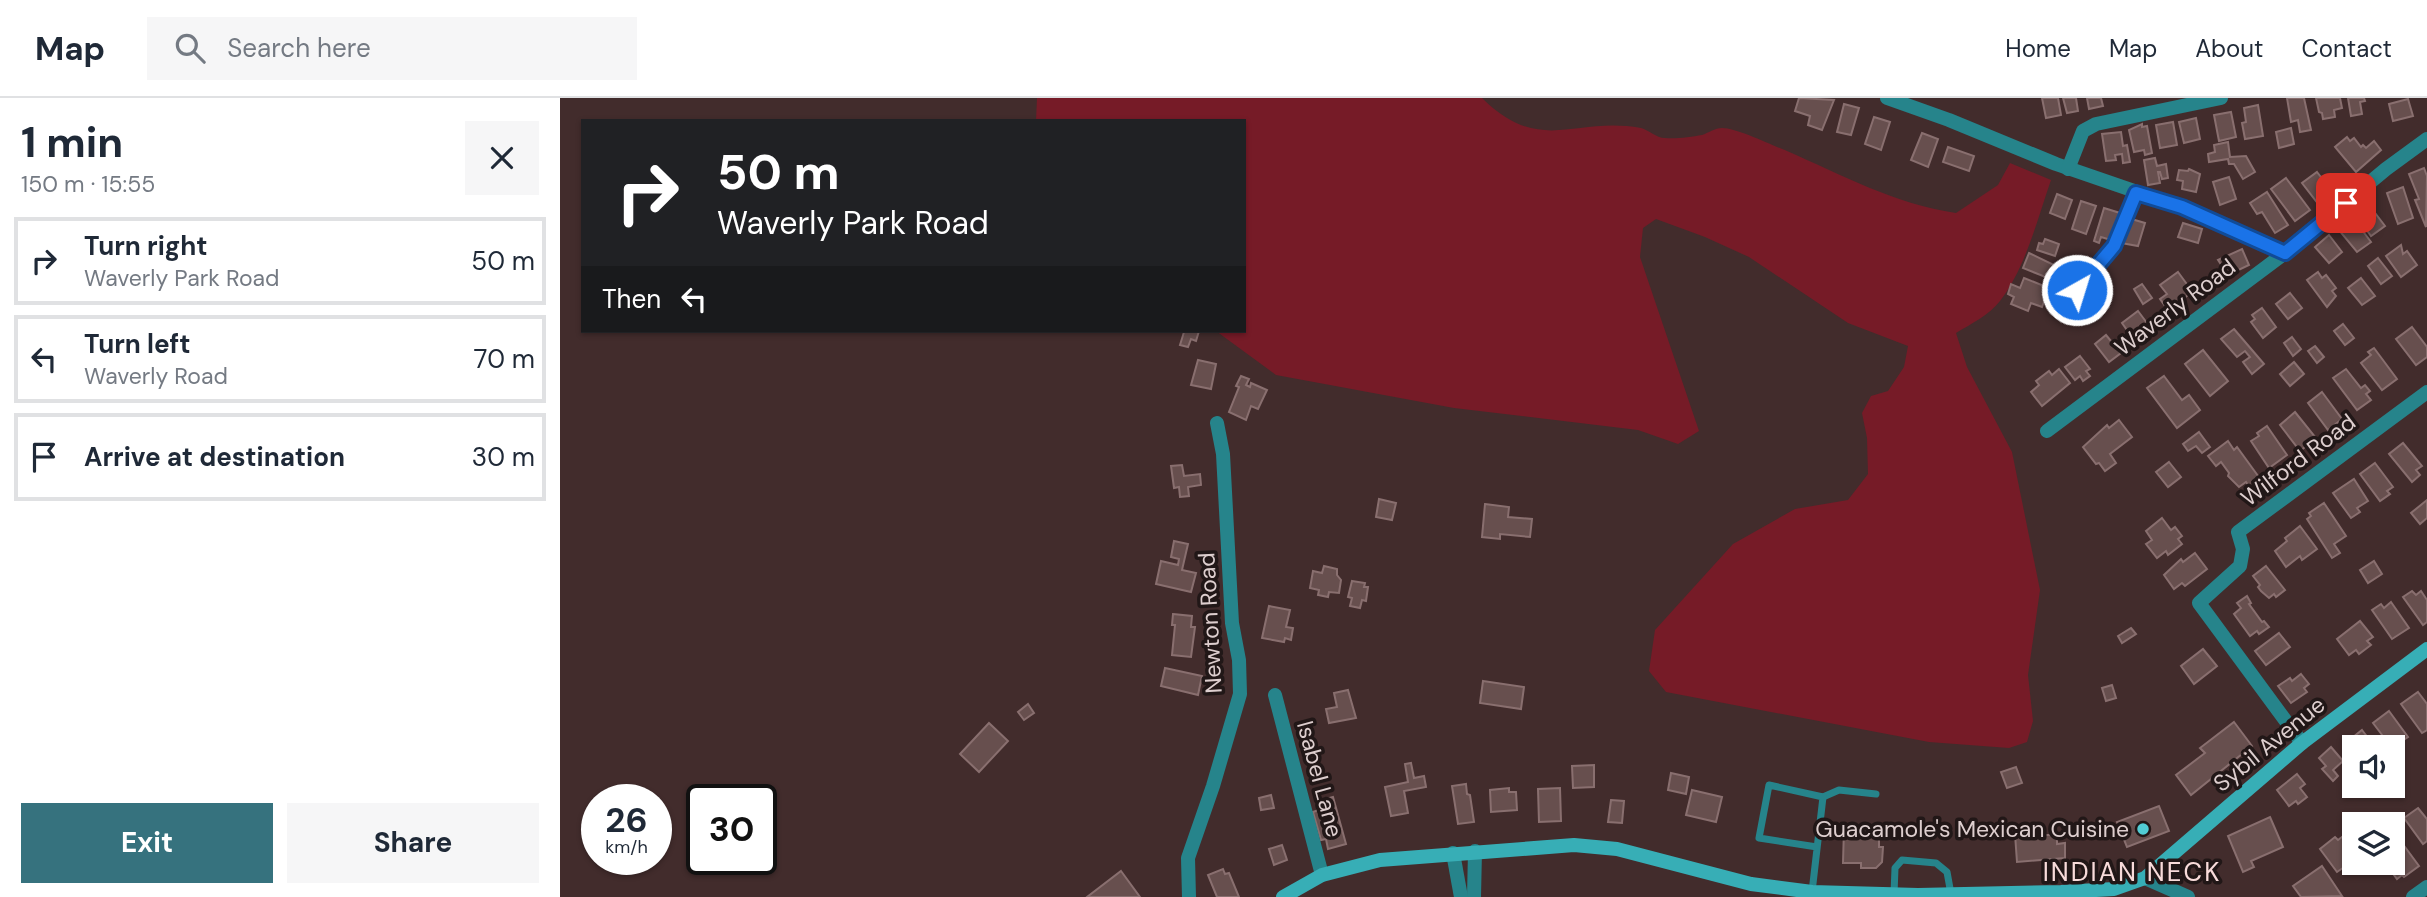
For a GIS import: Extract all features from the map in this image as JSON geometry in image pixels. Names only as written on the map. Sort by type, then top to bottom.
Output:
[{"type":"main road","name":"Sybil Avenue","points":[[2145,878],[2302,743],[2427,649]]},
{"type":"main road","points":[[1283,897],[1322,875],[1380,860],[1574,845],[1617,849],[1751,884],[1812,892],[1951,895],[2092,891],[2114,889],[2145,878]]},
{"type":"street","points":[[1887,98],[1949,120],[2068,169],[2182,207],[2285,253]]},
{"type":"street","points":[[2068,169],[2082,131],[2096,124],[2221,98]]},
{"type":"street","name":"Waverly Road","points":[[2047,431],[2285,253],[2386,169],[2427,139]]},
{"type":"street","points":[[2064,307],[2114,246],[2136,193]]},
{"type":"street","name":"Wilford Road","points":[[2302,743],[2199,603],[2240,566],[2243,549],[2238,532],[2427,392]]},
{"type":"street","name":"Newton Road","points":[[1189,897],[1188,858],[1240,694],[1239,660],[1232,623],[1223,454],[1217,424]]},
{"type":"street","name":"Isabel Lane","points":[[1275,695],[1322,875]]},
{"type":"street","points":[[1474,897],[1475,851]]},
{"type":"street","points":[[1453,853],[1461,897]]},
{"type":"street","points":[[2145,878],[2188,897]]},
{"type":"street","points":[[2413,897],[2427,887]]},
{"type":"lane","points":[[1817,847],[1759,838],[1769,785],[1823,797],[1839,790],[1877,794]]},
{"type":"lane","points":[[1812,892],[1823,797]]},
{"type":"lane","points":[[1894,895],[1895,869],[1902,860],[1936,863],[1947,872],[1951,895]]},
{"type":"shaded area","points":[[1037,98],[1482,98],[1503,115],[1522,125],[1540,130],[1617,126],[1641,128],[1659,137],[1674,138],[1702,135],[1719,128],[1728,129],[1754,137],[1890,196],[1956,213],[1998,185],[2010,163],[2051,180],[2030,243],[2009,288],[1991,311],[1956,333],[1967,367],[2012,452],[2040,590],[2028,675],[2033,721],[2027,742],[2009,748],[1929,742],[1666,692],[1649,671],[1655,630],[1733,544],[1795,509],[1848,500],[1868,474],[1867,438],[1862,413],[1871,396],[1888,391],[1904,367],[1908,346],[1848,323],[1749,257],[1656,219],[1643,228],[1640,257],[1699,431],[1678,444],[1638,430],[1454,408],[1276,375],[1219,333],[1246,333],[1246,119],[1036,119]]},
{"type":"building","points":[[1799,98],[1834,100],[1822,130],[1808,125],[1810,116],[1795,111]]},
{"type":"building","points":[[2042,98],[2058,98],[2061,115],[2046,118]]},
{"type":"building","points":[[2063,98],[2076,98],[2078,111],[2067,113]]},
{"type":"building","points":[[2087,98],[2101,98],[2103,106],[2089,109]]},
{"type":"building","points":[[2287,98],[2304,98],[2311,130],[2300,132],[2298,120],[2291,122]]},
{"type":"building","points":[[2316,98],[2340,98],[2342,108],[2334,110],[2335,117],[2323,119]]},
{"type":"building","points":[[2348,98],[2364,98],[2365,101],[2360,102],[2362,114],[2351,116]]},
{"type":"building","points":[[2408,99],[2413,116],[2393,121],[2389,104]]},
{"type":"building","points":[[1844,104],[1859,108],[1851,135],[1837,132]]},
{"type":"building","points":[[2258,105],[2263,136],[2245,139],[2242,123],[2246,122],[2244,108]]},
{"type":"building","points":[[2231,112],[2236,137],[2219,141],[2214,115]]},
{"type":"building","points":[[1874,117],[1890,122],[1881,150],[1865,144]]},
{"type":"building","points":[[2196,118],[2200,139],[2184,143],[2179,122]]},
{"type":"building","points":[[2173,122],[2177,145],[2160,148],[2156,125]]},
{"type":"building","points":[[2142,124],[2142,127],[2147,126],[2152,153],[2145,155],[2144,150],[2134,152],[2129,130]]},
{"type":"building","points":[[2291,128],[2294,144],[2279,148],[2276,132]]},
{"type":"building","points":[[2121,132],[2123,146],[2127,145],[2130,162],[2123,163],[2122,154],[2115,155],[2116,160],[2106,161],[2102,134]]},
{"type":"building","points":[[1922,133],[1938,139],[1928,167],[1911,160]]},
{"type":"building","points":[[2347,137],[2350,141],[2354,138],[2361,147],[2363,145],[2366,148],[2374,141],[2381,150],[2356,172],[2335,147]]},
{"type":"building","points":[[2228,142],[2230,157],[2246,156],[2255,172],[2243,179],[2234,164],[2229,164],[2228,159],[2209,162],[2208,154],[2215,152],[2214,145]]},
{"type":"building","points":[[1948,147],[1974,156],[1969,171],[1943,162]]},
{"type":"building","points":[[2155,158],[2157,166],[2166,164],[2168,178],[2162,179],[2158,172],[2160,183],[2148,185],[2144,160]]},
{"type":"building","points":[[2424,168],[2427,176],[2426,227],[2415,200],[2419,199],[2409,174]]},
{"type":"building","points":[[2189,169],[2200,174],[2196,192],[2182,189],[2183,181],[2177,180],[2179,170]]},
{"type":"building","points":[[2317,172],[2331,190],[2316,201],[2302,183]]},
{"type":"building","points":[[2229,177],[2236,199],[2220,205],[2213,182]]},
{"type":"building","points":[[2286,178],[2310,210],[2295,221],[2271,189]]},
{"type":"building","points":[[2403,187],[2413,218],[2398,224],[2387,193]]},
{"type":"building","points":[[2267,192],[2288,225],[2275,233],[2262,212],[2257,214],[2250,203]]},
{"type":"building","points":[[2057,194],[2072,200],[2065,219],[2050,213]]},
{"type":"building","points":[[2081,201],[2096,206],[2086,234],[2072,229]]},
{"type":"building","points":[[2369,205],[2385,226],[2371,236],[2356,215]]},
{"type":"building","points":[[2104,208],[2120,213],[2111,240],[2101,237],[2099,243],[2094,241]]},
{"type":"building","points":[[2128,218],[2145,223],[2138,246],[2121,243]]},
{"type":"building","points":[[2353,218],[2371,242],[2357,252],[2338,229]]},
{"type":"building","points":[[2183,223],[2202,229],[2198,243],[2178,237]]},
{"type":"building","points":[[2329,235],[2342,252],[2329,263],[2315,247]]},
{"type":"building","points":[[2045,239],[2059,244],[2055,256],[2037,250],[2039,243],[2043,244]]},
{"type":"building","points":[[2401,245],[2403,254],[2407,251],[2417,265],[2401,277],[2386,256]]},
{"type":"building","points":[[2242,249],[2249,265],[2228,275],[2218,260]]},
{"type":"building","points":[[2029,253],[2058,267],[2053,280],[2023,268]]},
{"type":"building","points":[[2378,258],[2392,276],[2381,284],[2368,266]]},
{"type":"building","points":[[2178,272],[2189,287],[2195,283],[2199,287],[2168,310],[2160,299],[2167,294],[2160,285]]},
{"type":"building","points":[[2318,272],[2322,278],[2326,275],[2336,288],[2332,291],[2336,296],[2327,307],[2307,280]]},
{"type":"building","points":[[2024,278],[2049,288],[2042,307],[2031,303],[2028,311],[2011,304],[2014,297],[2008,294],[2011,284],[2020,288]]},
{"type":"building","points":[[2361,278],[2375,296],[2362,305],[2348,288]]},
{"type":"building","points":[[2142,284],[2152,298],[2143,304],[2134,289]]},
{"type":"building","points":[[2290,293],[2302,308],[2288,319],[2276,304]]},
{"type":"building","points":[[2262,308],[2276,327],[2263,338],[2251,322],[2255,319],[2252,315]]},
{"type":"building","points":[[2138,311],[2150,327],[2144,332],[2146,336],[2136,343],[2122,323]]},
{"type":"building","points":[[2343,324],[2354,338],[2345,345],[2334,331]]},
{"type":"building","points":[[2412,327],[2427,347],[2427,357],[2416,365],[2396,339]]},
{"type":"building","points":[[2234,329],[2264,364],[2252,374],[2243,362],[2250,357],[2245,351],[2237,357],[2221,339]]},
{"type":"building","points":[[1184,333],[1198,333],[1196,341],[1191,339],[1188,347],[1180,345]]},
{"type":"building","points":[[2106,335],[2121,353],[2109,362],[2095,344]]},
{"type":"building","points":[[2292,337],[2301,349],[2293,356],[2284,343]]},
{"type":"building","points":[[2315,346],[2324,357],[2317,363],[2308,351]]},
{"type":"building","points":[[2374,348],[2397,379],[2382,390],[2361,363],[2371,355],[2368,352]]},
{"type":"building","points":[[2203,350],[2228,381],[2210,396],[2185,364]]},
{"type":"building","points":[[2080,356],[2090,369],[2086,371],[2090,376],[2083,381],[2080,376],[2075,380],[2065,367]]},
{"type":"building","points":[[1198,360],[1216,364],[1211,389],[1191,385]]},
{"type":"building","points":[[2294,362],[2304,374],[2290,386],[2280,374]]},
{"type":"building","points":[[2059,369],[2070,383],[2042,406],[2031,392],[2039,385],[2036,381],[2049,371],[2052,375]]},
{"type":"building","points":[[2346,369],[2361,388],[2365,385],[2370,391],[2366,394],[2371,400],[2357,410],[2333,378]]},
{"type":"building","points":[[1241,376],[1249,379],[1246,385],[1250,387],[1251,383],[1267,390],[1258,409],[1251,406],[1246,420],[1229,412]]},
{"type":"building","points":[[2164,376],[2182,400],[2189,395],[2200,410],[2177,428],[2147,388]]},
{"type":"building","points":[[2322,392],[2342,419],[2328,430],[2308,403]]},
{"type":"building","points":[[2295,412],[2316,438],[2300,451],[2280,425]]},
{"type":"building","points":[[2119,420],[2132,437],[2110,454],[2116,463],[2105,471],[2083,447],[2107,425],[2109,428]]},
{"type":"building","points":[[2267,426],[2287,455],[2269,468],[2251,441]]},
{"type":"building","points":[[2199,432],[2210,447],[2202,453],[2196,446],[2188,451],[2183,444]]},
{"type":"building","points":[[2228,441],[2234,450],[2237,447],[2261,480],[2250,488],[2246,482],[2239,487],[2228,476],[2229,473],[2221,462],[2216,466],[2208,456]]},
{"type":"building","points":[[2403,443],[2422,466],[2416,470],[2420,475],[2412,482],[2389,454]]},
{"type":"building","points":[[2169,462],[2181,477],[2168,487],[2156,472]]},
{"type":"building","points":[[2375,463],[2393,487],[2387,491],[2390,494],[2380,501],[2360,474]]},
{"type":"building","points":[[1182,465],[1184,476],[1200,474],[1201,485],[1188,487],[1189,496],[1180,497],[1179,487],[1174,488],[1171,466]]},
{"type":"building","points":[[2354,479],[2368,501],[2357,508],[2360,512],[2351,518],[2333,493]]},
{"type":"building","points":[[1379,499],[1396,503],[1392,520],[1376,517]]},
{"type":"building","points":[[2427,500],[2427,518],[2420,524],[2411,513]]},
{"type":"building","points":[[2324,503],[2346,536],[2334,544],[2340,553],[2332,558],[2307,519],[2311,516],[2309,513]]},
{"type":"building","points":[[1485,504],[1509,507],[1508,517],[1532,519],[1530,537],[1500,534],[1500,539],[1482,537]]},
{"type":"building","points":[[2162,518],[2171,530],[2175,527],[2182,536],[2178,539],[2182,544],[2168,555],[2166,551],[2157,558],[2146,544],[2152,540],[2146,531]]},
{"type":"building","points":[[2300,526],[2317,549],[2302,560],[2300,556],[2286,567],[2275,551],[2287,541],[2285,538]]},
{"type":"building","points":[[1174,541],[1188,544],[1182,570],[1196,573],[1191,592],[1156,584],[1161,561],[1178,565],[1179,559],[1171,557]]},
{"type":"building","points":[[2195,553],[2207,569],[2185,586],[2182,583],[2174,589],[2164,575],[2181,559],[2183,562]]},
{"type":"building","points":[[2374,561],[2382,574],[2368,583],[2360,570]]},
{"type":"building","points":[[1324,566],[1337,569],[1341,580],[1339,593],[1329,592],[1328,597],[1318,595],[1319,590],[1310,588],[1313,571],[1322,573]]},
{"type":"building","points":[[2266,566],[2285,590],[2276,597],[2274,594],[2269,598],[2261,591],[2253,576]]},
{"type":"building","points":[[1352,581],[1365,583],[1364,587],[1368,587],[1366,601],[1362,600],[1360,608],[1350,606],[1352,598],[1348,597]]},
{"type":"building","points":[[2412,591],[2416,595],[2421,591],[2427,600],[2427,622],[2423,625],[2403,597]]},
{"type":"building","points":[[2247,596],[2251,603],[2249,604],[2269,627],[2250,636],[2234,614],[2241,608],[2237,603]]},
{"type":"building","points":[[2391,602],[2409,628],[2392,639],[2372,610],[2381,604],[2384,608]]},
{"type":"building","points":[[1269,606],[1290,610],[1286,627],[1293,628],[1291,640],[1285,638],[1284,642],[1262,638]]},
{"type":"building","points":[[1173,614],[1192,616],[1191,627],[1195,627],[1191,657],[1172,655],[1175,625],[1172,625]]},
{"type":"building","points":[[2360,621],[2373,637],[2367,641],[2371,645],[2359,654],[2356,650],[2349,655],[2337,639]]},
{"type":"building","points":[[2131,628],[2136,634],[2122,643],[2118,636]]},
{"type":"building","points":[[2279,633],[2290,647],[2266,665],[2255,651]]},
{"type":"building","points":[[2203,649],[2217,666],[2194,684],[2181,666]]},
{"type":"building","points":[[1165,668],[1202,676],[1198,695],[1161,686]]},
{"type":"building","points":[[2301,674],[2309,684],[2304,688],[2307,692],[2291,703],[2278,686]]},
{"type":"building","points":[[1483,681],[1524,687],[1521,709],[1480,703]]},
{"type":"building","points":[[2112,685],[2116,698],[2106,701],[2102,688]]},
{"type":"building","points":[[1348,690],[1356,718],[1329,723],[1326,709],[1337,707],[1334,693]]},
{"type":"building","points":[[2418,692],[2427,704],[2427,730],[2422,733],[2401,704]]},
{"type":"building","points":[[1028,704],[1034,713],[1024,720],[1018,712]]},
{"type":"building","points":[[2389,711],[2408,737],[2405,739],[2405,735],[2382,735],[2373,723]]},
{"type":"building","points":[[2234,722],[2252,746],[2191,795],[2176,775],[2205,753],[2200,748]]},
{"type":"building","points":[[989,723],[1008,741],[979,772],[960,754]]},
{"type":"building","points":[[2331,747],[2342,760],[2333,770],[2338,776],[2333,781],[2322,769],[2326,766],[2319,758]]},
{"type":"building","points":[[1411,763],[1414,778],[1424,776],[1426,787],[1404,791],[1408,813],[1391,816],[1385,787],[1408,782],[1405,764]]},
{"type":"building","points":[[1594,765],[1594,787],[1573,788],[1572,766]]},
{"type":"building","points":[[2016,767],[2022,783],[2007,788],[2001,772]]},
{"type":"building","points":[[1671,773],[1689,777],[1686,794],[1668,790]]},
{"type":"building","points":[[2297,774],[2305,784],[2300,788],[2307,797],[2298,804],[2296,801],[2289,806],[2277,790]]},
{"type":"building","points":[[1466,784],[1474,822],[1458,824],[1452,786]]},
{"type":"building","points":[[1509,788],[1509,792],[1516,792],[1517,810],[1491,812],[1490,790]]},
{"type":"building","points":[[1560,788],[1561,821],[1539,822],[1538,789]]},
{"type":"building","points":[[1692,790],[1722,797],[1716,822],[1686,815]]},
{"type":"building","points":[[1271,795],[1274,808],[1261,810],[1259,798]]},
{"type":"building","points":[[1333,797],[1346,844],[1328,849],[1326,839],[1321,840],[1313,812],[1325,808],[1322,800]]},
{"type":"building","points":[[1611,800],[1624,801],[1622,823],[1608,822]]},
{"type":"building","points":[[2159,806],[2169,831],[2127,847],[2117,822]]},
{"type":"building","points":[[2418,808],[2427,819],[2427,841],[2423,844],[2405,817]]},
{"type":"building","points":[[2270,817],[2283,847],[2251,861],[2254,867],[2243,872],[2228,836]]},
{"type":"building","points":[[1844,828],[1879,828],[1879,847],[1883,847],[1882,862],[1876,868],[1861,868],[1861,863],[1843,863]]},
{"type":"building","points":[[2039,831],[2039,835],[2057,835],[2057,844],[2065,843],[2065,858],[2017,862],[2015,834],[2028,837],[2028,833]]},
{"type":"building","points":[[2335,837],[2338,840],[2342,837],[2342,869],[2337,872],[2320,849]]},
{"type":"building","points":[[1282,845],[1287,860],[1274,865],[1269,849]]},
{"type":"building","points":[[2405,847],[2419,866],[2404,877],[2402,875],[2405,875]]},
{"type":"building","points":[[2322,866],[2342,896],[2301,897],[2293,886]]},
{"type":"building","points":[[1223,869],[1225,874],[1229,873],[1239,897],[1217,897],[1208,875]]},
{"type":"building","points":[[1121,871],[1140,897],[1087,897]]},
{"type":"place","name":"Guacamole's Mexican Cuisine","points":[[2143,829]]},
{"type":"district","name":"INDIAN NECK","points":[[2132,872]]},
{"type":"route","points":[[2077,290],[2114,246],[2136,193],[2182,207],[2285,253],[2346,203]]}]
